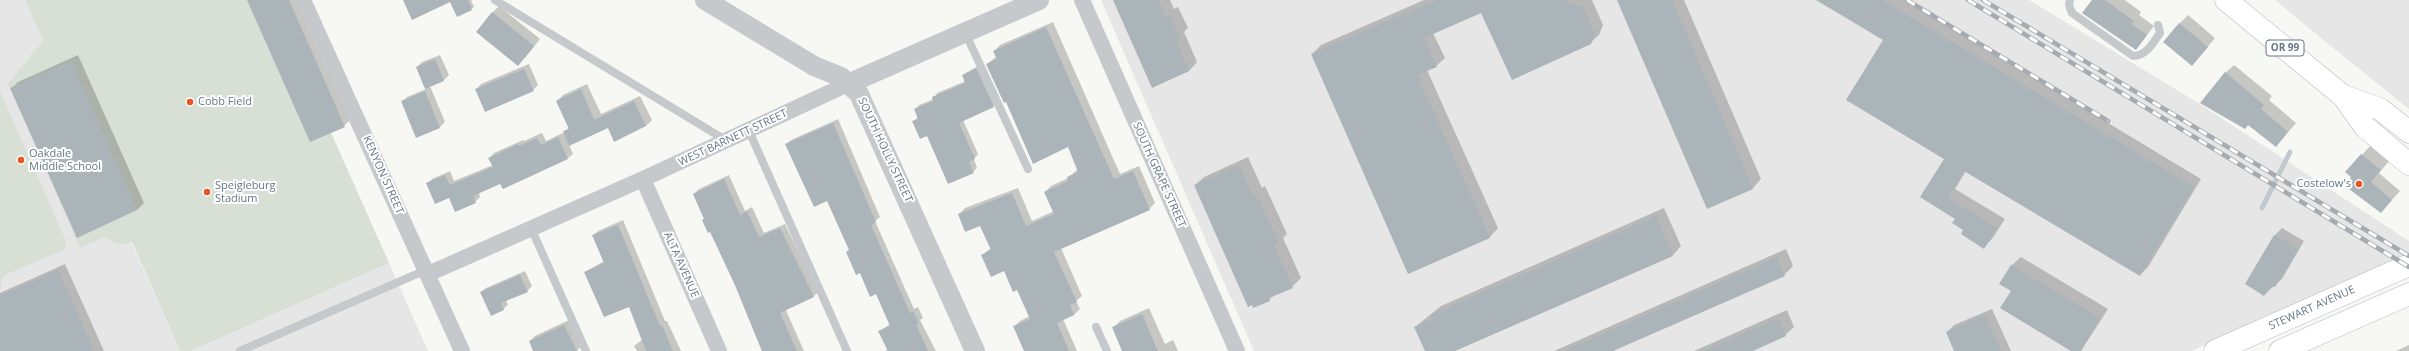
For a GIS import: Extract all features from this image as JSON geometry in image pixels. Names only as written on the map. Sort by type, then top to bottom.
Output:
[{"type":"main road","name":"OR 99","points":[[2226,0],[2343,96],[2365,127],[2409,164]]},
{"type":"main road","name":"OR 99","points":[[2343,96],[2380,108],[2409,132]]},
{"type":"main road","name":"STEWART AVENUE","points":[[2215,351],[2409,265]]},
{"type":"main road","points":[[2280,351],[2409,294]]},
{"type":"street","name":"KENYON STREET","points":[[304,0],[462,351]]},
{"type":"street","name":"SOUTH HOLLY STREET","points":[[705,0],[814,66],[841,77],[850,84],[864,101],[975,351]]},
{"type":"street","name":"WEST BARNETT STREET","points":[[427,272],[643,179],[1038,0]]},
{"type":"street","name":"SOUTH GRAPE STREET","points":[[1082,0],[1237,351]]},
{"type":"street","name":"ALTA AVENUE","points":[[643,179],[719,351]]},
{"type":"lane","points":[[495,0],[727,141]]},
{"type":"lane","points":[[2070,0],[2069,5],[2072,13],[2133,56],[2139,56],[2145,52],[2160,33],[2158,24]]},
{"type":"lane","points":[[966,32],[1028,169]]},
{"type":"lane","points":[[749,131],[847,351]]},
{"type":"lane","points":[[531,228],[586,351]]},
{"type":"lane","points":[[240,351],[427,272]]},
{"type":"lane","points":[[1096,327],[1107,351]]},
{"type":"shaded area","name":"Oakdale Middle School","points":[[0,0],[25,0],[43,41],[80,247],[104,237],[120,245],[131,242],[180,351],[0,351]]},
{"type":"shaded area","name":"Speigleburg Stadium","points":[[25,0],[272,0],[389,263],[191,351],[180,351],[132,242],[120,245],[104,237],[80,248],[8,84],[43,41]]},
{"type":"shaded area","points":[[1101,0],[2029,0],[2200,104],[2409,241],[2409,254],[2191,351],[1254,351]]},
{"type":"shaded area","points":[[2275,0],[2409,0],[2409,109],[2316,34]]},
{"type":"shaded area","points":[[0,91],[66,241],[65,249],[3,276],[0,289]]},
{"type":"shaded area","points":[[389,263],[428,351],[191,351]]},
{"type":"building","points":[[247,0],[289,0],[345,127],[310,142]]},
{"type":"building","points":[[403,0],[468,0],[472,10],[457,17],[450,2],[412,20]]},
{"type":"building","points":[[1113,0],[1158,0],[1165,17],[1169,15],[1180,38],[1175,39],[1189,71],[1152,88]]},
{"type":"building","points":[[1436,0],[1564,0],[1583,7],[1595,34],[1591,44],[1512,80],[1481,13],[1424,38],[1437,67],[1417,75],[1490,238],[1408,274],[1311,54]]},
{"type":"building","points":[[1617,0],[1672,0],[1753,189],[1707,209]]},
{"type":"building","points":[[1816,0],[1882,0],[2194,187],[2140,276],[1964,171],[1948,198],[1997,228],[1984,249],[1961,234],[1963,230],[1952,223],[1955,219],[1920,197],[1944,159],[1846,100],[1883,40]]},
{"type":"building","points":[[2092,0],[2105,0],[2134,21],[2131,24],[2147,35],[2136,50],[2082,13]]},
{"type":"building","points":[[492,12],[534,46],[518,66],[476,32]]},
{"type":"building","points":[[2179,23],[2208,47],[2192,66],[2163,42]]},
{"type":"building","points":[[1046,27],[1114,179],[1133,171],[1150,210],[1054,252],[1077,302],[1070,305],[1074,315],[1057,323],[1069,351],[1024,351],[1013,326],[1030,319],[1017,290],[1013,292],[1004,271],[991,277],[981,255],[991,250],[980,226],[965,232],[958,214],[1012,193],[1026,226],[1054,214],[1044,192],[1068,181],[1067,177],[1078,172],[1068,147],[1033,164],[1006,102],[1004,103],[986,64],[997,59],[993,51]]},
{"type":"building","points":[[435,59],[444,81],[425,89],[416,67]]},
{"type":"building","points":[[71,61],[137,210],[77,238],[10,88]]},
{"type":"building","points":[[976,68],[994,107],[959,123],[975,159],[969,162],[974,173],[948,184],[927,136],[920,139],[912,121],[918,119],[914,109],[933,101],[932,97],[965,83],[962,75]]},
{"type":"building","points":[[524,69],[534,91],[485,112],[475,89]]},
{"type":"building","points":[[2225,72],[2264,105],[2261,109],[2288,132],[2276,147],[2248,125],[2245,129],[2200,103]]},
{"type":"building","points":[[581,89],[594,120],[634,101],[646,126],[614,142],[608,128],[569,146],[563,131],[569,129],[556,101]]},
{"type":"building","points":[[425,91],[440,128],[416,138],[401,101]]},
{"type":"building","points":[[833,123],[876,222],[871,225],[910,313],[913,311],[919,323],[916,324],[928,351],[888,351],[878,331],[890,326],[876,294],[870,297],[860,273],[856,275],[846,252],[849,250],[827,201],[814,207],[785,144]]},
{"type":"building","points":[[558,137],[568,159],[503,189],[500,184],[473,196],[476,203],[455,212],[449,198],[435,204],[426,183],[445,175],[450,185],[493,167],[488,158],[518,144],[519,146],[537,138],[541,145]]},
{"type":"building","name":"Costelow's","points":[[2361,154],[2381,170],[2371,182],[2392,200],[2381,213],[2345,186],[2351,177],[2345,172]]},
{"type":"building","points":[[1239,165],[1253,196],[1256,194],[1279,243],[1274,245],[1293,288],[1269,298],[1270,301],[1253,308],[1252,305],[1248,307],[1194,185]]},
{"type":"building","points":[[724,179],[740,215],[747,211],[759,237],[780,228],[814,297],[780,313],[797,351],[762,351],[735,285],[710,232],[708,233],[702,220],[704,219],[693,194]]},
{"type":"building","points":[[1656,216],[1673,256],[1455,351],[1425,351],[1414,327],[1433,319],[1431,315]]},
{"type":"building","points":[[618,225],[660,326],[662,325],[673,351],[646,351],[629,307],[604,317],[584,272],[604,263],[592,235]]},
{"type":"building","points":[[2274,235],[2298,249],[2275,287],[2271,285],[2264,296],[2245,284]]},
{"type":"building","points":[[1777,257],[1785,276],[1613,351],[1564,351]]},
{"type":"building","points":[[2011,265],[2100,318],[2080,351],[2071,351],[2000,308],[2011,291],[1999,284]]},
{"type":"building","points":[[58,270],[94,351],[0,351],[0,296]]},
{"type":"building","points":[[520,275],[528,292],[501,303],[504,310],[491,316],[480,292]]},
{"type":"building","points":[[1142,314],[1158,351],[1122,351],[1112,327]]},
{"type":"building","points":[[1985,315],[2001,351],[1954,351],[1946,332]]},
{"type":"building","points":[[1778,318],[1786,336],[1753,351],[1704,351]]},
{"type":"building","points":[[564,325],[577,351],[533,351],[529,341]]},
{"type":"waterway","points":[[2262,208],[2290,152]]},
{"type":"railway","points":[[1907,0],[2108,121]]},
{"type":"railway","points":[[1968,0],[2409,267]]},
{"type":"railway","points":[[1983,0],[2409,256]]},
{"type":"place","name":"Cobb Field","points":[[190,102]]},
{"type":"place","name":"Oakdale Middle School","points":[[21,160]]},
{"type":"place","name":"Costelow's","points":[[2359,184]]},
{"type":"place","name":"Speigleburg Stadium","points":[[207,192]]}]
